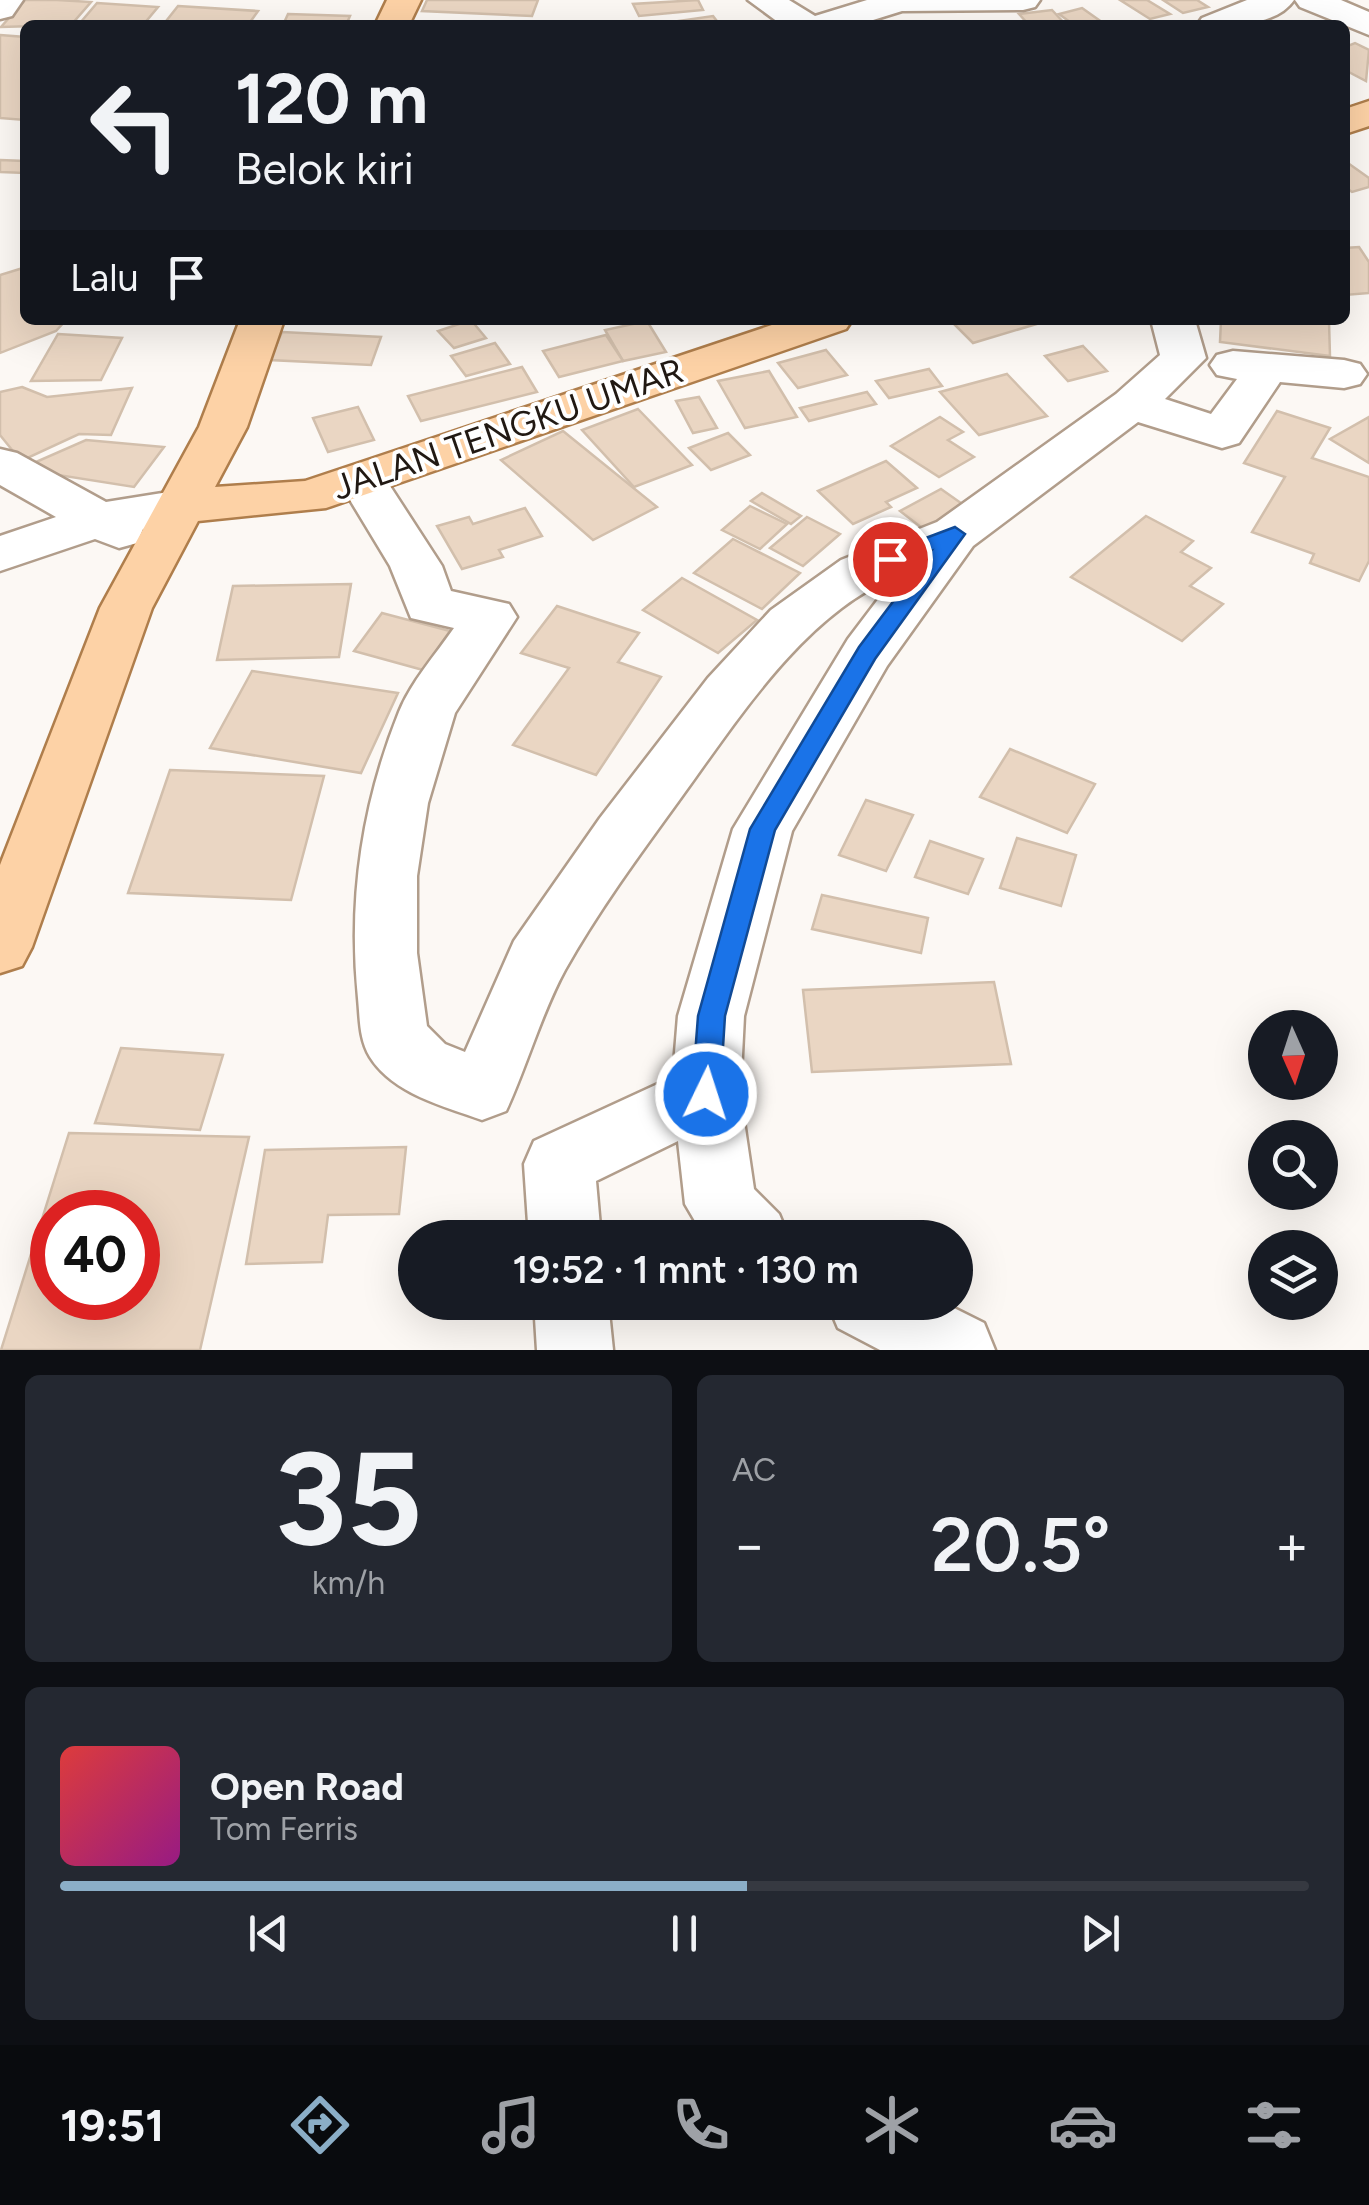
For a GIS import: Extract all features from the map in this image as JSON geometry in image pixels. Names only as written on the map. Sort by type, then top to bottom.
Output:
[{"type":"main road","points":[[0,947],[126,608],[223,427],[260,325]]},
{"type":"main road","name":"JALAN TENGKU UMAR","points":[[180,506],[309,497],[815,325]]},
{"type":"street","points":[[0,9],[6,0]]},
{"type":"street","points":[[766,0],[798,20]]},
{"type":"street","points":[[836,20],[901,0],[1023,0]]},
{"type":"street","points":[[1227,20],[1277,0]]},
{"type":"street","points":[[1312,0],[1369,25]]},
{"type":"street","points":[[362,480],[416,566],[430,605],[490,617],[428,709],[399,803],[386,876],[385,953],[395,1039],[421,1065],[482,1090],[538,960],[621,835],[728,692],[790,623],[858,572],[955,534],[1132,404],[1178,339],[1266,370],[1344,374]]},
{"type":"street","points":[[1132,404],[1222,434],[1266,370]]},
{"type":"street","points":[[0,464],[102,520],[152,554]]},
{"type":"street","points":[[0,554],[102,520],[180,506]]},
{"type":"street","points":[[736,1220],[721,1204],[706,1094],[711,1016],[762,829],[867,653],[955,534]]},
{"type":"street","points":[[564,1220],[559,1164],[706,1094]]},
{"type":"street","points":[[572,1320],[575,1350]]},
{"type":"street","points":[[898,1320],[956,1350]]},
{"type":"building","points":[[25,0],[91,2],[75,20],[20,20],[20,26],[1,27]]},
{"type":"building","points":[[427,0],[538,0],[532,16],[422,11]]},
{"type":"building","points":[[698,0],[703,10],[639,16],[633,4]]},
{"type":"building","points":[[1120,0],[1147,0],[1170,14],[1150,19]]},
{"type":"building","points":[[1163,0],[1197,0],[1208,7],[1183,13]]},
{"type":"building","points":[[97,3],[158,7],[147,20],[83,20]]},
{"type":"building","points":[[178,6],[258,11],[252,20],[167,20]]},
{"type":"building","points":[[1082,8],[1099,20],[1067,20],[1059,14]]},
{"type":"building","points":[[1052,10],[1061,20],[1024,20],[1019,14]]},
{"type":"building","points":[[288,14],[350,16],[348,20],[285,20]]},
{"type":"building","points":[[0,35],[20,37],[20,120],[0,118]]},
{"type":"building","points":[[1355,43],[1369,50],[1366,81],[1350,73],[1350,45]]},
{"type":"building","points":[[0,160],[20,161],[20,173],[0,172]]},
{"type":"building","points":[[1350,165],[1369,178],[1369,187],[1352,192]]},
{"type":"building","points":[[1359,247],[1369,262],[1369,293],[1350,295],[1350,248]]},
{"type":"building","points":[[20,269],[20,325],[61,325],[56,331],[0,353],[0,275]]},
{"type":"building","points":[[456,325],[475,325],[486,338],[454,348],[438,331]]},
{"type":"building","points":[[649,325],[666,352],[623,361],[605,330]]},
{"type":"building","points":[[955,325],[1033,325],[973,343]]},
{"type":"building","points":[[1221,325],[1329,325],[1330,356],[1220,342]]},
{"type":"building","points":[[282,332],[381,337],[371,365],[270,360]]},
{"type":"building","points":[[58,334],[122,338],[101,380],[31,381]]},
{"type":"building","points":[[606,335],[623,361],[559,377],[543,351]]},
{"type":"building","points":[[495,343],[510,364],[466,376],[451,356]]},
{"type":"building","points":[[1083,346],[1107,371],[1068,381],[1045,356]]},
{"type":"building","points":[[826,350],[847,375],[798,388],[778,363]]},
{"type":"building","points":[[522,367],[537,392],[421,421],[408,396]]},
{"type":"building","points":[[929,369],[942,386],[889,398],[876,381]]},
{"type":"building","points":[[769,371],[797,417],[745,428],[718,381]]},
{"type":"building","points":[[1007,374],[1047,416],[979,435],[940,392]]},
{"type":"building","points":[[22,387],[47,397],[132,388],[111,435],[79,434],[21,461],[0,435],[0,392]]},
{"type":"building","points":[[867,392],[876,404],[809,421],[800,408]]},
{"type":"building","points":[[699,397],[717,428],[693,433],[676,401]]},
{"type":"building","points":[[358,407],[374,440],[328,452],[313,418]]},
{"type":"building","points":[[638,409],[692,465],[634,487],[582,430]]},
{"type":"building","points":[[1277,411],[1330,428],[1312,458],[1369,477],[1369,561],[1359,581],[1310,563],[1314,554],[1252,532],[1285,477],[1244,463]]},
{"type":"building","points":[[940,417],[963,432],[948,440],[974,457],[939,477],[891,446]]},
{"type":"building","points":[[1369,417],[1369,463],[1330,439]]},
{"type":"building","points":[[563,431],[657,507],[593,540],[501,460]]},
{"type":"building","points":[[728,433],[750,455],[711,470],[689,448]]},
{"type":"building","points":[[86,440],[164,447],[134,487],[20,469]]},
{"type":"building","points":[[886,461],[917,488],[886,502],[891,507],[853,524],[818,491]]},
{"type":"building","points":[[941,489],[968,508],[926,531],[900,511]]},
{"type":"building","points":[[762,493],[801,516],[791,524],[751,501]]},
{"type":"building","points":[[750,506],[787,524],[760,549],[722,530]]},
{"type":"building","points":[[525,508],[542,536],[499,550],[503,557],[462,569],[437,526],[469,517],[473,524]]},
{"type":"building","points":[[1146,516],[1193,541],[1181,552],[1211,568],[1190,586],[1223,604],[1182,641],[1071,577]]},
{"type":"building","points":[[807,517],[840,534],[803,566],[770,548]]},
{"type":"building","points":[[733,539],[800,573],[762,609],[694,573]]},
{"type":"building","points":[[682,578],[757,620],[718,653],[643,610]]},
{"type":"building","points":[[351,584],[339,657],[217,660],[233,586]]},
{"type":"building","points":[[557,606],[639,633],[618,662],[661,677],[596,775],[513,745],[569,668],[521,653]]},
{"type":"building","points":[[382,613],[450,631],[423,670],[354,651]]},
{"type":"building","points":[[252,671],[398,693],[361,773],[210,748]]},
{"type":"building","points":[[1010,749],[1095,784],[1067,833],[980,797]]},
{"type":"building","points":[[170,770],[324,776],[291,900],[128,893]]},
{"type":"building","points":[[866,800],[913,815],[886,871],[839,855]]},
{"type":"building","points":[[1017,838],[1076,855],[1061,906],[1000,888]]},
{"type":"building","points":[[930,841],[983,859],[968,894],[915,877]]},
{"type":"building","points":[[822,895],[928,918],[921,953],[812,929]]},
{"type":"building","points":[[994,982],[1011,1064],[812,1072],[803,990]]},
{"type":"building","points":[[121,1048],[223,1055],[200,1130],[95,1123]]},
{"type":"building","points":[[69,1133],[249,1137],[200,1350],[1,1350],[30,1257],[30,1320],[160,1320],[160,1190],[51,1190]]},
{"type":"building","points":[[406,1147],[399,1214],[328,1215],[322,1262],[246,1264],[265,1150]]},
{"type":"route","points":[[706,1094],[711,1016],[762,829],[867,653],[955,534],[890,559]]}]
